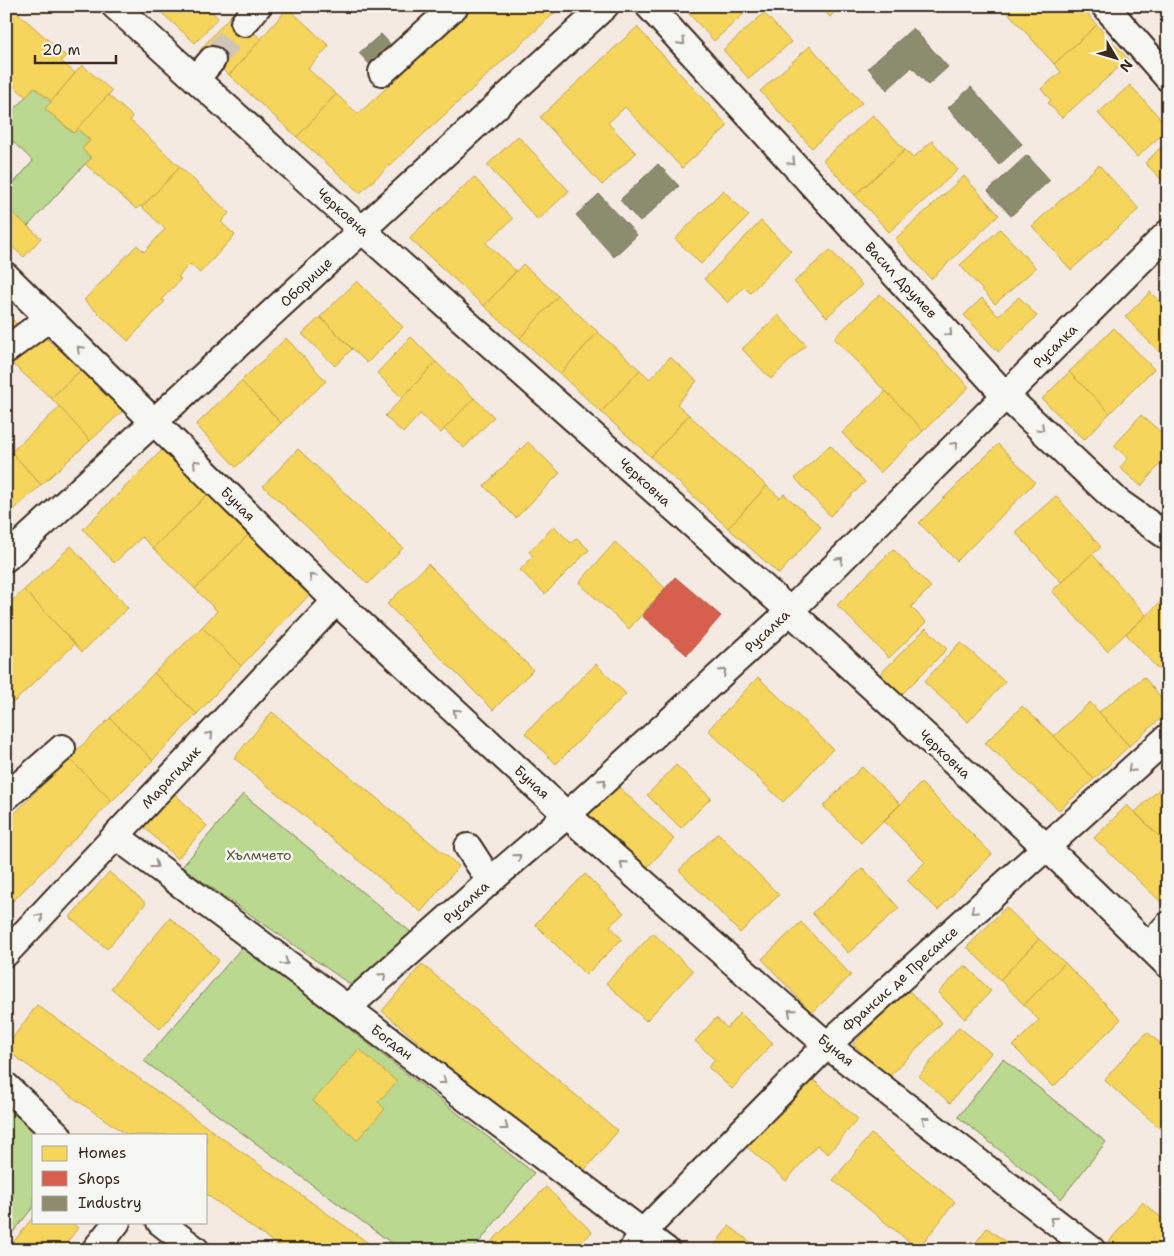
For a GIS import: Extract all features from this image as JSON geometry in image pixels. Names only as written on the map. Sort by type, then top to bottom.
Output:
[{"type":"street","name":"Черковна","points":[[116,6],[204,70],[362,230],[790,611],[1045,847],[1168,964]]},
{"type":"street","points":[[382,72],[455,6]]},
{"type":"street","name":"Оборище","points":[[6,558],[605,6]]},
{"type":"street","name":"Васил Друмев","points":[[649,6],[1006,395],[1117,501],[1168,537]]},
{"type":"street","points":[[1104,6],[1168,78]]},
{"type":"street","name":"Русалка","points":[[347,1008],[567,815],[790,611],[1168,233]]},
{"type":"street","name":"Буная","points":[[6,276],[336,601],[567,815],[827,1045],[1092,1250]]},
{"type":"street","points":[[6,350],[49,318]]},
{"type":"street","name":"Марагидик","points":[[6,953],[336,601]]},
{"type":"street","name":"Франсис де Пресансе","points":[[637,1241],[827,1045],[1168,737]]},
{"type":"street","points":[[6,797],[62,748]]},
{"type":"street","name":"Богдан","points":[[116,836],[347,1008],[637,1241],[666,1250]]},
{"type":"street","points":[[468,847],[490,881]]},
{"type":"street","points":[[1149,946],[1168,925]]},
{"type":"street","points":[[6,1086],[57,1134]]},
{"type":"street","points":[[95,1250],[115,1224]]},
{"type":"street","points":[[163,1224],[196,1250]]},
{"type":"green space","points":[[34,87],[52,102],[46,109],[73,133],[77,129],[90,140],[82,149],[92,158],[28,226],[6,218],[6,192],[33,161],[6,135],[6,119]]},
{"type":"green space","name":"Хълмчето","points":[[243,794],[412,933],[351,985],[182,867]]},
{"type":"green space","points":[[243,946],[534,1173],[473,1250],[401,1250],[144,1061]]},
{"type":"green space","points":[[1003,1059],[1106,1142],[1061,1199],[958,1117]]},
{"type":"green space","points":[[6,1086],[57,1134],[32,1134],[32,1208],[6,1241]]},
{"type":"building: Homes","points":[[6,6],[10,6],[66,56],[61,61],[75,73],[52,102],[34,87],[26,97],[6,79]]},
{"type":"building: Homes","points":[[154,6],[212,6],[209,9],[218,18],[195,43]]},
{"type":"building: Homes","points":[[475,6],[562,6],[360,193],[297,137],[336,94],[358,114]]},
{"type":"building: Homes","points":[[682,6],[748,6],[750,8],[714,41]]},
{"type":"building: Homes","points":[[820,6],[841,6],[830,17]]},
{"type":"building: Homes","points":[[1002,6],[1081,6],[1097,25],[1054,64]]},
{"type":"building: Homes","points":[[1155,6],[1168,6],[1168,17],[1166,19]]},
{"type":"building: Homes","points":[[288,8],[329,46],[308,69],[336,94],[297,137],[229,75]]},
{"type":"building: Homes","points":[[233,13],[261,39],[229,75],[200,50]]},
{"type":"building: Homes","points":[[764,13],[791,42],[749,79],[723,50]]},
{"type":"building: Homes","points":[[1097,25],[1128,59],[1062,118],[1048,103],[1051,100],[1041,89],[1061,72],[1054,64]]},
{"type":"building: Homes","points":[[637,27],[728,126],[682,168],[625,107],[608,123],[636,153],[602,185],[540,117]]},
{"type":"building: Homes","points":[[810,46],[862,103],[812,148],[760,91]]},
{"type":"building: Homes","points":[[82,65],[112,91],[74,133],[45,109]]},
{"type":"building: Homes","points":[[1130,85],[1168,127],[1137,157],[1098,113]]},
{"type":"building: Homes","points":[[108,95],[132,116],[130,120],[180,167],[142,207],[140,206],[136,209],[85,164],[92,158],[82,149],[90,140],[77,129]]},
{"type":"building: Homes","points":[[873,115],[905,150],[855,195],[823,160]]},
{"type":"building: Homes","points":[[518,136],[569,191],[538,220],[487,165]]},
{"type":"building: Homes","points":[[1168,140],[1168,181],[1165,183],[1145,163]]},
{"type":"building: Homes","points":[[932,141],[958,170],[889,232],[855,195],[905,150],[913,158]]},
{"type":"building: Homes","points":[[1099,165],[1139,209],[1071,270],[1032,226]]},
{"type":"building: Homes","points":[[180,167],[229,213],[221,222],[235,235],[200,273],[190,264],[178,277],[181,279],[162,299],[165,301],[128,341],[84,300],[137,245],[144,252],[165,229],[142,207]]},
{"type":"building: Homes","points":[[964,176],[999,215],[931,279],[895,239]]},
{"type":"building: Homes","points":[[474,177],[513,219],[486,243],[516,271],[484,306],[409,238]]},
{"type":"building: Homes","points":[[723,190],[749,216],[701,264],[675,239]]},
{"type":"building: Homes","points":[[12,212],[41,238],[24,257],[6,242],[6,218]]},
{"type":"building: Homes","points":[[761,221],[791,251],[750,293],[744,287],[728,303],[704,279]]},
{"type":"building: Homes","points":[[1000,229],[1036,268],[995,304],[960,265]]},
{"type":"building: Homes","points":[[830,250],[862,285],[827,317],[794,282]]},
{"type":"building: Homes","points":[[523,264],[558,296],[520,338],[484,306]]},
{"type":"building: Homes","points":[[357,281],[403,327],[367,363],[320,317]]},
{"type":"building: Homes","points":[[1150,292],[1168,310],[1168,355],[1165,358],[1125,317]]},
{"type":"building: Homes","points":[[880,294],[969,387],[923,431],[834,338]]},
{"type":"building: Homes","points":[[558,296],[598,332],[560,374],[520,338]]},
{"type":"building: Homes","points":[[1019,297],[1037,316],[998,352],[964,315],[982,298],[998,316]]},
{"type":"building: Homes","points":[[6,312],[20,328],[6,341]]},
{"type":"building: Homes","points":[[778,315],[806,345],[771,379],[742,349]]},
{"type":"building: Homes","points":[[320,317],[352,349],[335,366],[302,334]]},
{"type":"building: Homes","points":[[1114,328],[1154,369],[1110,413],[1069,372]]},
{"type":"building: Homes","points":[[35,329],[82,369],[51,398],[8,360]]},
{"type":"building: Homes","points":[[598,332],[640,370],[601,412],[560,374]]},
{"type":"building: Homes","points":[[411,337],[436,362],[402,398],[377,373]]},
{"type":"building: Homes","points":[[286,338],[326,381],[281,423],[241,381]]},
{"type":"building: Homes","points":[[670,357],[697,381],[677,404],[689,415],[651,457],[601,412],[640,370],[650,379]]},
{"type":"building: Homes","points":[[436,362],[474,398],[441,433],[420,414],[403,433],[385,416]]},
{"type":"building: Homes","points":[[82,369],[126,408],[90,441],[51,398]]},
{"type":"building: Homes","points":[[1069,372],[1110,413],[1084,440],[1042,399]]},
{"type":"building: Homes","points":[[241,381],[281,423],[236,467],[196,425]]},
{"type":"building: Homes","points":[[886,391],[923,431],[880,473],[842,433]]},
{"type":"building: Homes","points":[[474,398],[494,417],[464,448],[444,429]]},
{"type":"building: Homes","points":[[60,407],[90,441],[41,485],[11,452]]},
{"type":"building: Homes","points":[[689,415],[767,486],[728,528],[651,457]]},
{"type":"building: Homes","points":[[1141,415],[1168,438],[1168,455],[1141,486],[1120,468],[1128,458],[1114,446]]},
{"type":"building: Homes","points":[[528,442],[560,473],[516,518],[484,486]]},
{"type":"building: Homes","points":[[168,444],[212,490],[153,548],[142,537],[114,563],[83,529]]},
{"type":"building: Homes","points":[[998,444],[1035,482],[957,561],[919,523]]},
{"type":"building: Homes","points":[[830,445],[865,482],[830,516],[795,478]]},
{"type":"building: Homes","points":[[6,446],[41,485],[6,517]]},
{"type":"building: Homes","points":[[298,449],[403,548],[368,584],[263,486]]},
{"type":"building: Homes","points":[[1168,475],[1168,485],[1163,481]]},
{"type":"building: Homes","points":[[767,486],[780,498],[784,494],[821,527],[779,574],[728,528]]},
{"type":"building: Homes","points":[[212,490],[253,530],[195,589],[153,548]]},
{"type":"building: Homes","points":[[1056,496],[1101,547],[1061,582],[1015,532]]},
{"type":"building: Homes","points":[[554,526],[571,543],[577,538],[589,550],[545,594],[520,570],[533,556],[529,552]]},
{"type":"building: Homes","points":[[253,530],[315,589],[241,666],[202,627],[217,611],[195,589]]},
{"type":"building: Homes","points":[[615,542],[665,588],[629,629],[579,583]]},
{"type":"building: Homes","points":[[71,546],[128,608],[82,652],[24,590]]},
{"type":"building: Homes","points":[[893,549],[931,587],[911,607],[926,622],[889,658],[837,605]]},
{"type":"building: Homes","points":[[1092,554],[1146,615],[1107,651],[1052,591]]},
{"type":"building: Homes","points":[[428,564],[533,670],[493,710],[387,604]]},
{"type":"building: Homes","points":[[24,590],[75,644],[15,701],[6,692],[6,607]]},
{"type":"building: Homes","points":[[1168,597],[1168,680],[1126,634]]},
{"type":"building: Homes","points":[[202,627],[241,666],[197,714],[154,673]]},
{"type":"building: Homes","points":[[926,628],[947,649],[901,695],[880,674]]},
{"type":"building: Homes","points":[[960,642],[1005,682],[968,722],[924,682]]},
{"type":"building: Homes","points":[[596,664],[626,694],[556,764],[525,733]]},
{"type":"building: Homes","points":[[154,673],[197,714],[153,760],[110,718]]},
{"type":"building: Homes","points":[[758,677],[833,749],[783,802],[708,730]]},
{"type":"building: Homes","points":[[1144,677],[1168,706],[1168,712],[1129,746],[1099,712]]},
{"type":"building: Homes","points":[[6,692],[15,701],[6,709]]},
{"type":"building: Homes","points":[[1090,702],[1129,746],[1094,779],[1054,736]]},
{"type":"building: Homes","points":[[1022,706],[1054,736],[1094,779],[1059,810],[985,743]]},
{"type":"building: Homes","points":[[272,712],[459,866],[421,912],[234,758]]},
{"type":"building: Homes","points":[[110,718],[153,760],[112,801],[69,758]]},
{"type":"building: Homes","points":[[69,758],[112,801],[6,908],[6,822]]},
{"type":"building: Homes","points":[[676,765],[711,798],[681,828],[647,795]]},
{"type":"building: Homes","points":[[862,767],[900,804],[861,843],[823,806]]},
{"type":"building: Homes","points":[[1168,781],[1168,845],[1135,812]]},
{"type":"building: Homes","points":[[921,783],[992,854],[938,910],[907,880],[925,862],[884,821]]},
{"type":"building: Homes","points":[[617,785],[674,839],[641,874],[584,819]]},
{"type":"building: Homes","points":[[175,794],[207,826],[177,859],[144,827]]},
{"type":"building: Homes","points":[[1127,805],[1168,845],[1168,901],[1164,905],[1094,838]]},
{"type":"building: Homes","points":[[718,833],[779,895],[740,933],[679,870]]},
{"type":"building: Homes","points":[[863,868],[899,908],[848,953],[812,913]]},
{"type":"building: Homes","points":[[109,872],[146,903],[107,949],[70,917]]},
{"type":"building: Homes","points":[[585,874],[624,913],[610,926],[622,939],[586,975],[535,924]]},
{"type":"building: Homes","points":[[1006,907],[1039,939],[1000,980],[967,947]]},
{"type":"building: Homes","points":[[170,918],[219,960],[160,1029],[111,988]]},
{"type":"building: Homes","points":[[801,922],[851,975],[812,1013],[762,959]]},
{"type":"building: Homes","points":[[653,933],[693,971],[646,1021],[606,983]]},
{"type":"building: Homes","points":[[1039,939],[1065,963],[1024,1005],[1000,980]]},
{"type":"building: Homes","points":[[1065,963],[1121,1019],[1053,1087],[1013,1046],[1039,1020],[1024,1005]]},
{"type":"building: Homes","points":[[422,964],[618,1131],[578,1178],[382,1011]]},
{"type":"building: Homes","points":[[965,965],[991,991],[965,1019],[938,993]]},
{"type":"building: Homes","points":[[907,989],[942,1023],[888,1078],[853,1044]]},
{"type":"building: Homes","points":[[37,1005],[378,1250],[284,1250],[208,1195],[208,1134],[126,1134],[6,1050],[6,1047]]},
{"type":"building: Homes","points":[[740,1013],[773,1043],[732,1089],[708,1067],[715,1060],[695,1041],[716,1018],[727,1028]]},
{"type":"building: Homes","points":[[959,1027],[991,1053],[950,1103],[919,1076]]},
{"type":"building: Homes","points":[[1147,1032],[1168,1050],[1168,1135],[1104,1080]]},
{"type":"building: Homes","points":[[359,1049],[397,1082],[378,1102],[385,1109],[357,1140],[313,1101]]},
{"type":"building: Homes","points":[[808,1075],[858,1119],[828,1154],[817,1145],[786,1181],[746,1146]]},
{"type":"building: Homes","points":[[871,1134],[955,1202],[918,1249],[833,1180]]},
{"type":"building: Homes","points":[[546,1187],[592,1232],[574,1250],[483,1250]]},
{"type":"building: Homes","points":[[1142,1202],[1168,1223],[1168,1250],[1102,1250]]},
{"type":"building: Homes","points":[[32,1219],[32,1224],[73,1224],[78,1228],[61,1250],[7,1250]]},
{"type":"building: Homes","points":[[729,1226],[761,1250],[711,1250]]},
{"type":"building: Homes","points":[[987,1228],[1017,1250],[970,1250]]},
{"type":"building: Shops","points":[[675,577],[721,616],[687,655],[642,616]]},
{"type":"building: Industry","points":[[913,28],[948,67],[928,85],[912,67],[887,90],[868,68]]},
{"type":"building: Industry","points":[[381,34],[394,48],[373,68],[359,53]]},
{"type":"building: Industry","points":[[971,87],[1022,144],[999,165],[948,108]]},
{"type":"building: Industry","points":[[1027,155],[1050,180],[1011,216],[988,191]]},
{"type":"building: Industry","points":[[658,164],[679,186],[640,222],[620,200]]},
{"type":"building: Industry","points":[[599,194],[637,235],[614,257],[576,215]]},
{"type":"tunnel","points":[[212,60],[244,23]]}]
